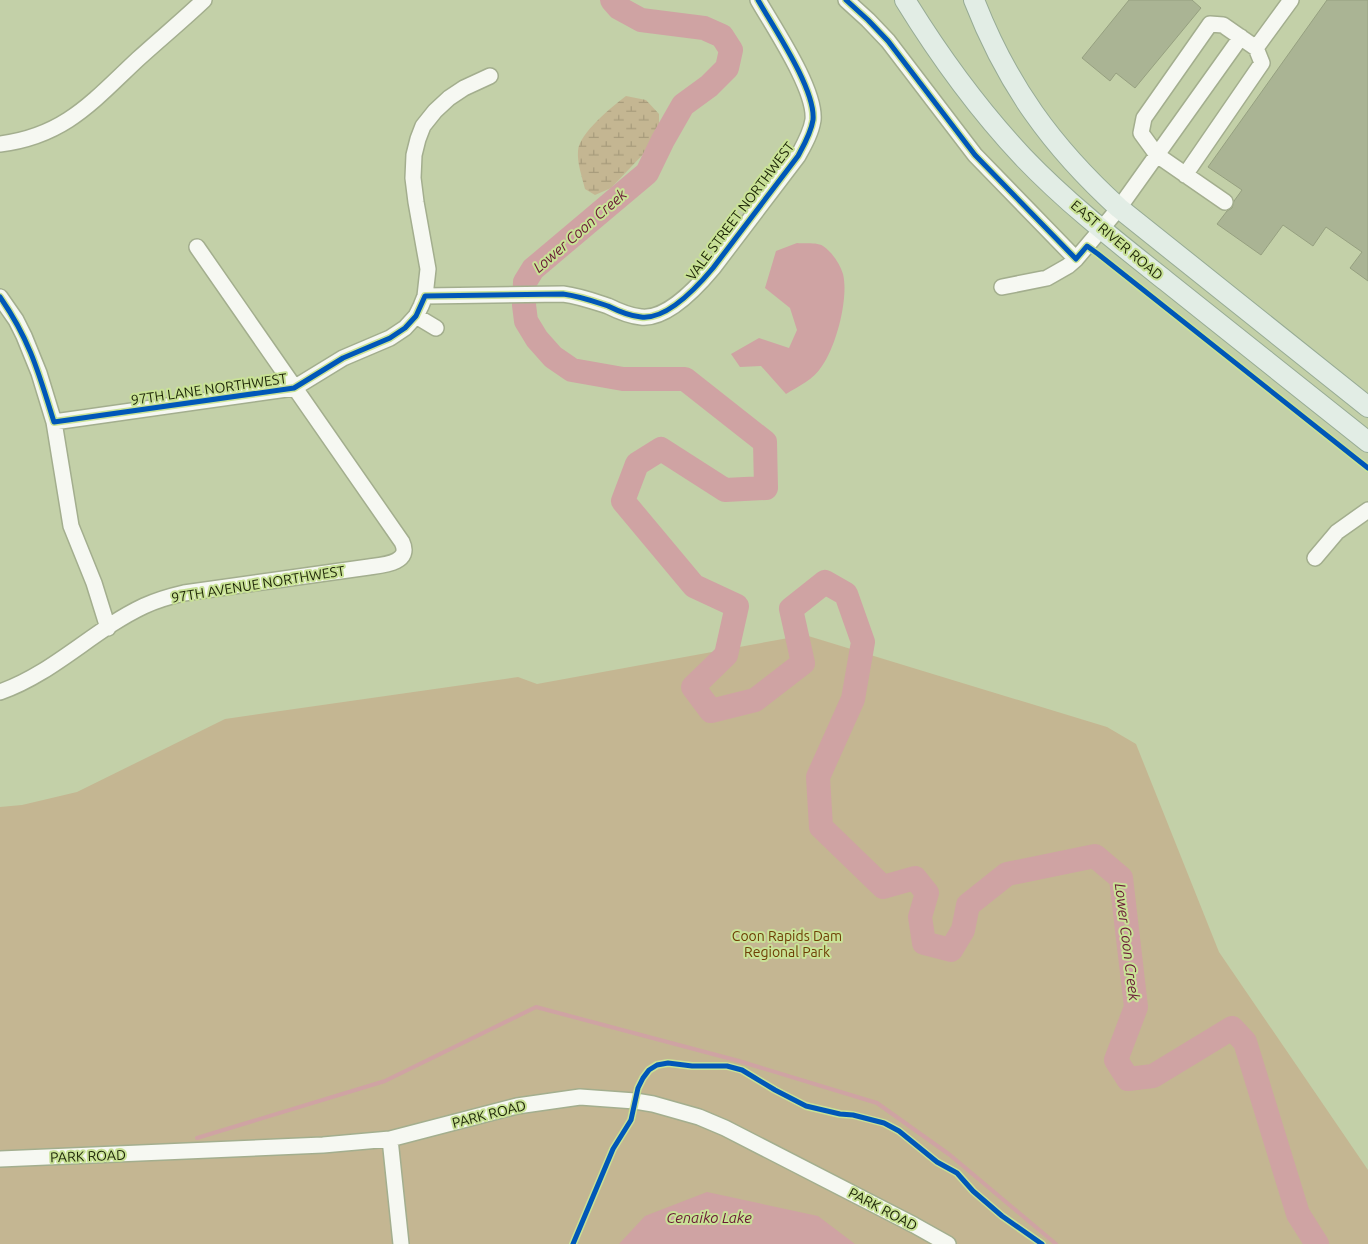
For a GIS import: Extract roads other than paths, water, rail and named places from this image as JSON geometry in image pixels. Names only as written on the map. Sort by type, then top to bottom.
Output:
[{"type":"main road","name":"EAST RIVER ROAD","points":[[905,0],[933,45],[981,110],[1024,158],[1102,230],[1368,442]]},
{"type":"main road","name":"EAST RIVER ROAD","points":[[974,0],[998,55],[1016,88],[1037,120],[1083,174],[1119,208],[1368,406]]},
{"type":"street","points":[[0,144],[39,135],[73,118],[204,0]]},
{"type":"street","name":"VALE STREET NORTHWEST","points":[[425,296],[563,294],[580,297],[632,316],[643,318],[664,311],[683,299],[699,285],[798,156],[807,139],[813,120],[812,103],[806,85],[758,0]]},
{"type":"street","points":[[846,0],[888,41],[975,155],[1076,259]]},
{"type":"street","points":[[1256,48],[1291,0]]},
{"type":"street","points":[[1185,175],[1262,63],[1256,48],[1223,25],[1210,24],[1144,118],[1141,133],[1156,155],[1185,175],[1225,202]]},
{"type":"street","points":[[1002,288],[1047,278],[1076,259],[1119,208],[1241,38]]},
{"type":"street","name":"97TH LANE NORTHWEST","points":[[54,422],[294,388],[343,358],[390,338],[405,328],[416,316],[425,296],[428,269],[413,178],[414,155],[418,139],[423,126],[429,118],[449,98],[464,88],[490,76]]},
{"type":"street","points":[[197,247],[294,388]]},
{"type":"street","points":[[0,297],[16,320],[33,354],[54,422],[71,526],[94,583],[108,628]]},
{"type":"street","points":[[416,316],[436,328]]},
{"type":"street","name":"97TH AVENUE NORTHWEST","points":[[0,692],[24,682],[144,606],[164,598],[184,592],[369,567],[400,560],[405,550],[402,542],[294,388]]},
{"type":"street","points":[[1315,558],[1337,532],[1368,510]]},
{"type":"street","name":"PARK ROAD","points":[[0,1159],[323,1145],[390,1139],[547,1100],[580,1097],[635,1100],[699,1117],[725,1128],[948,1244]]},
{"type":"street","points":[[390,1139],[401,1244]]},
{"type":"water","points":[[797,243],[820,245],[830,252],[838,262],[843,274],[844,296],[840,322],[827,358],[814,375],[786,394],[761,366],[740,367],[731,354],[759,338],[789,348],[797,330],[790,308],[765,288],[776,251]]},
{"type":"water","name":"Cenaiko Lake","points":[[707,1192],[818,1216],[855,1244],[619,1244],[645,1216]]},
{"type":"waterway","name":"Lower Coon Creek","points":[[612,0],[619,8],[641,20],[704,28],[722,36],[731,50],[727,68],[709,86],[683,105],[647,173],[533,269],[525,282],[524,305],[526,321],[537,339],[553,357],[572,370],[623,379],[685,379],[765,442],[766,488],[725,490],[661,449],[637,464],[623,501],[694,586],[737,606],[726,655],[693,687],[711,711],[755,700],[803,663],[791,609],[825,582],[846,594],[863,642],[853,699],[818,777],[821,827],[883,887],[915,878],[927,893],[920,917],[924,943],[951,950],[963,930],[968,905],[1007,874],[1095,856],[1121,878],[1136,1007],[1116,1060],[1128,1079],[1153,1076],[1232,1028],[1245,1042],[1298,1214],[1317,1244]]},
{"type":"waterway","points":[[197,1138],[385,1081],[536,1007],[739,1061],[877,1103],[950,1155],[1056,1244]]},
{"type":"park label","name":"Coon Rapids Dam Regional Park","points":[[787,944]]}]
